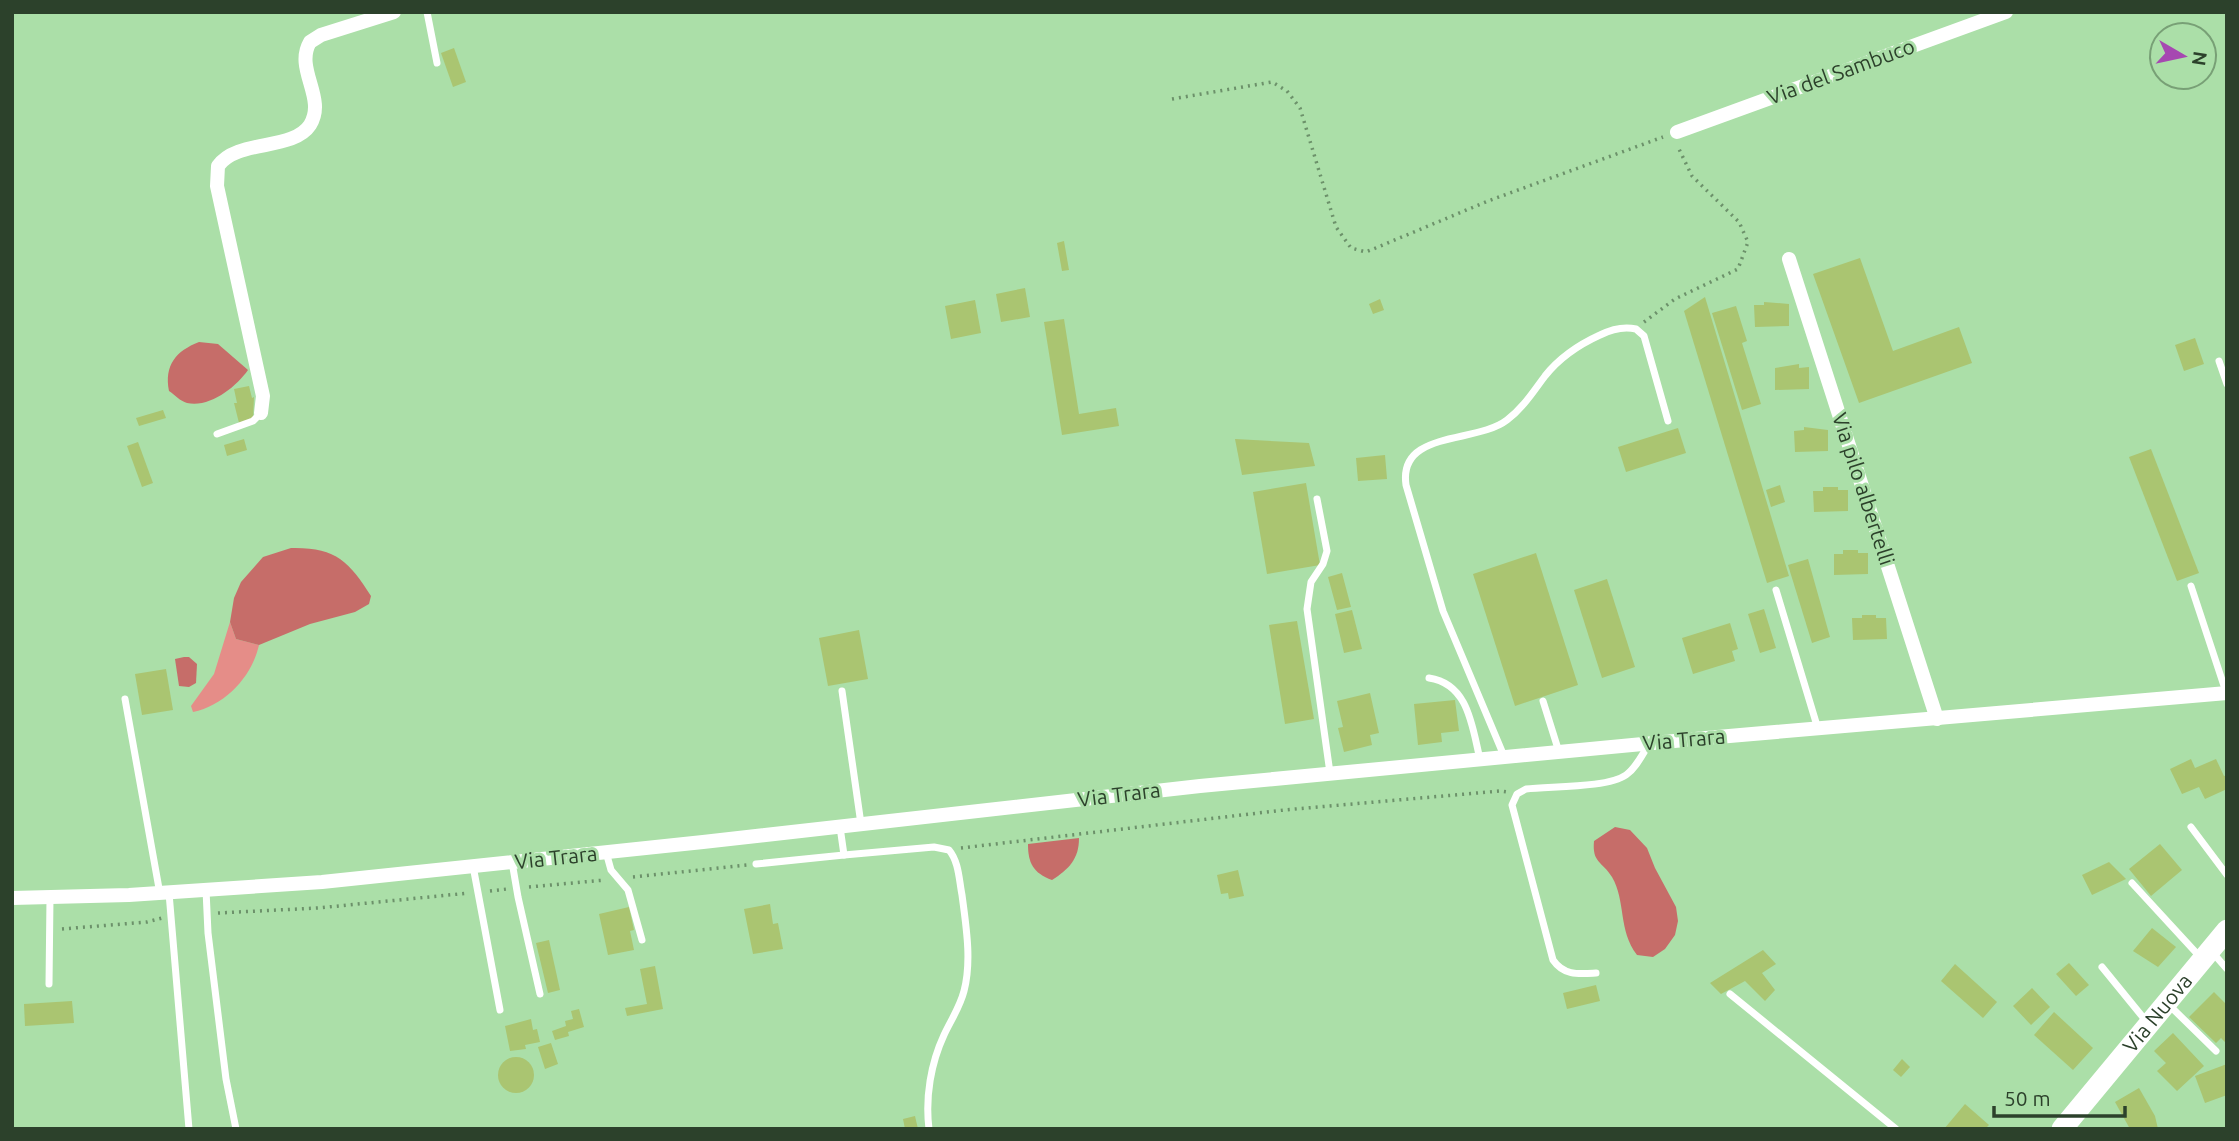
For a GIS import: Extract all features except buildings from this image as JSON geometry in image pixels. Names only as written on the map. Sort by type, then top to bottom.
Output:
[{"type":"main road","name":"Via Nuova","points":[[2062,1129],[2227,930]]},
{"type":"street","points":[[261,413],[263,396],[216,186],[218,166],[233,154],[297,135],[310,125],[315,101],[304,59],[310,42],[321,35],[394,12]]},
{"type":"street","name":"Via del Sambuco","points":[[1677,132],[2006,12]]},
{"type":"street","name":"Via pilo albertelli","points":[[1789,259],[1937,719]]},
{"type":"street","name":"Via Trara","points":[[12,898],[164,893],[323,882],[1199,786],[1649,743],[2226,693]]},
{"type":"lane","points":[[427,12],[437,64]]},
{"type":"lane","points":[[1504,757],[1459,652],[1434,584],[1406,485],[1407,464],[1413,454],[1424,447],[1500,425],[1517,412],[1551,370],[1575,348],[1609,331],[1627,327],[1636,329],[1647,342],[1668,422]]},
{"type":"lane","points":[[2219,361],[2227,384]]},
{"type":"lane","points":[[217,434],[253,421],[261,413]]},
{"type":"lane","points":[[1317,499],[1327,551],[1323,564],[1311,582],[1307,608],[1330,773]]},
{"type":"lane","points":[[2191,586],[2226,693]]},
{"type":"lane","points":[[1776,590],[1818,730]]},
{"type":"lane","points":[[1429,678],[1447,683],[1462,698],[1480,759]]},
{"type":"lane","points":[[842,691],[862,824]]},
{"type":"lane","points":[[125,699],[171,918],[190,1129]]},
{"type":"lane","points":[[1543,701],[1559,752]]},
{"type":"lane","points":[[1596,973],[1579,974],[1566,971],[1556,965],[1551,956],[1511,810],[1517,794],[1526,789],[1616,780],[1629,772],[1649,743]]},
{"type":"lane","points":[[840,827],[844,855]]},
{"type":"lane","points":[[2191,827],[2227,875]]},
{"type":"lane","points":[[756,864],[934,847],[949,850],[956,860],[963,904],[967,974],[962,997],[943,1037],[933,1067],[928,1105],[929,1129]]},
{"type":"lane","points":[[606,852],[611,870],[625,885],[633,902],[642,940]]},
{"type":"lane","points":[[512,862],[540,994]]},
{"type":"lane","points":[[473,866],[500,1010]]},
{"type":"lane","points":[[2132,883],[2206,955],[2227,969]]},
{"type":"lane","points":[[206,890],[206,914],[226,1079],[236,1129]]},
{"type":"lane","points":[[49,984],[50,897]]},
{"type":"lane","points":[[2102,967],[2149,1024]]},
{"type":"lane","points":[[1730,994],[1896,1129]]},
{"type":"lane","points":[[2167,1003],[2216,1051]]},
{"type":"path","points":[[1172,99],[1272,82],[1287,91],[1300,108],[1336,227],[1351,248],[1366,252],[1488,201],[1677,132],[1678,151],[1692,176],[1739,222],[1748,242],[1738,269],[1675,299],[1636,329]]},
{"type":"path","points":[[949,850],[1284,810],[1500,791],[1517,794]]},
{"type":"path","points":[[206,914],[318,908],[756,864]]},
{"type":"path","points":[[50,930],[171,918]]},
{"type":"shaded area","points":[[199,342],[218,344],[248,370],[222,395],[205,402],[187,403],[169,391],[168,374],[173,360]]},
{"type":"shaded area","points":[[291,548],[319,550],[339,558],[348,565],[371,596],[369,604],[355,612],[310,624],[259,645],[236,639],[230,622],[234,598],[241,582],[263,557]]},
{"type":"shaded area","points":[[230,622],[236,639],[259,645],[256,656],[244,678],[227,696],[193,712],[191,706],[214,674]]},
{"type":"shaded area","points":[[189,657],[197,664],[196,683],[189,687],[179,686],[175,659]]},
{"type":"shaded area","points":[[1615,827],[1630,830],[1647,848],[1676,907],[1678,921],[1675,935],[1665,949],[1653,957],[1637,955],[1631,945],[1624,926],[1616,886],[1595,854],[1594,841]]},
{"type":"shaded area","points":[[1079,838],[1072,863],[1063,872],[1052,880],[1036,871],[1029,857],[1028,844]]}]
